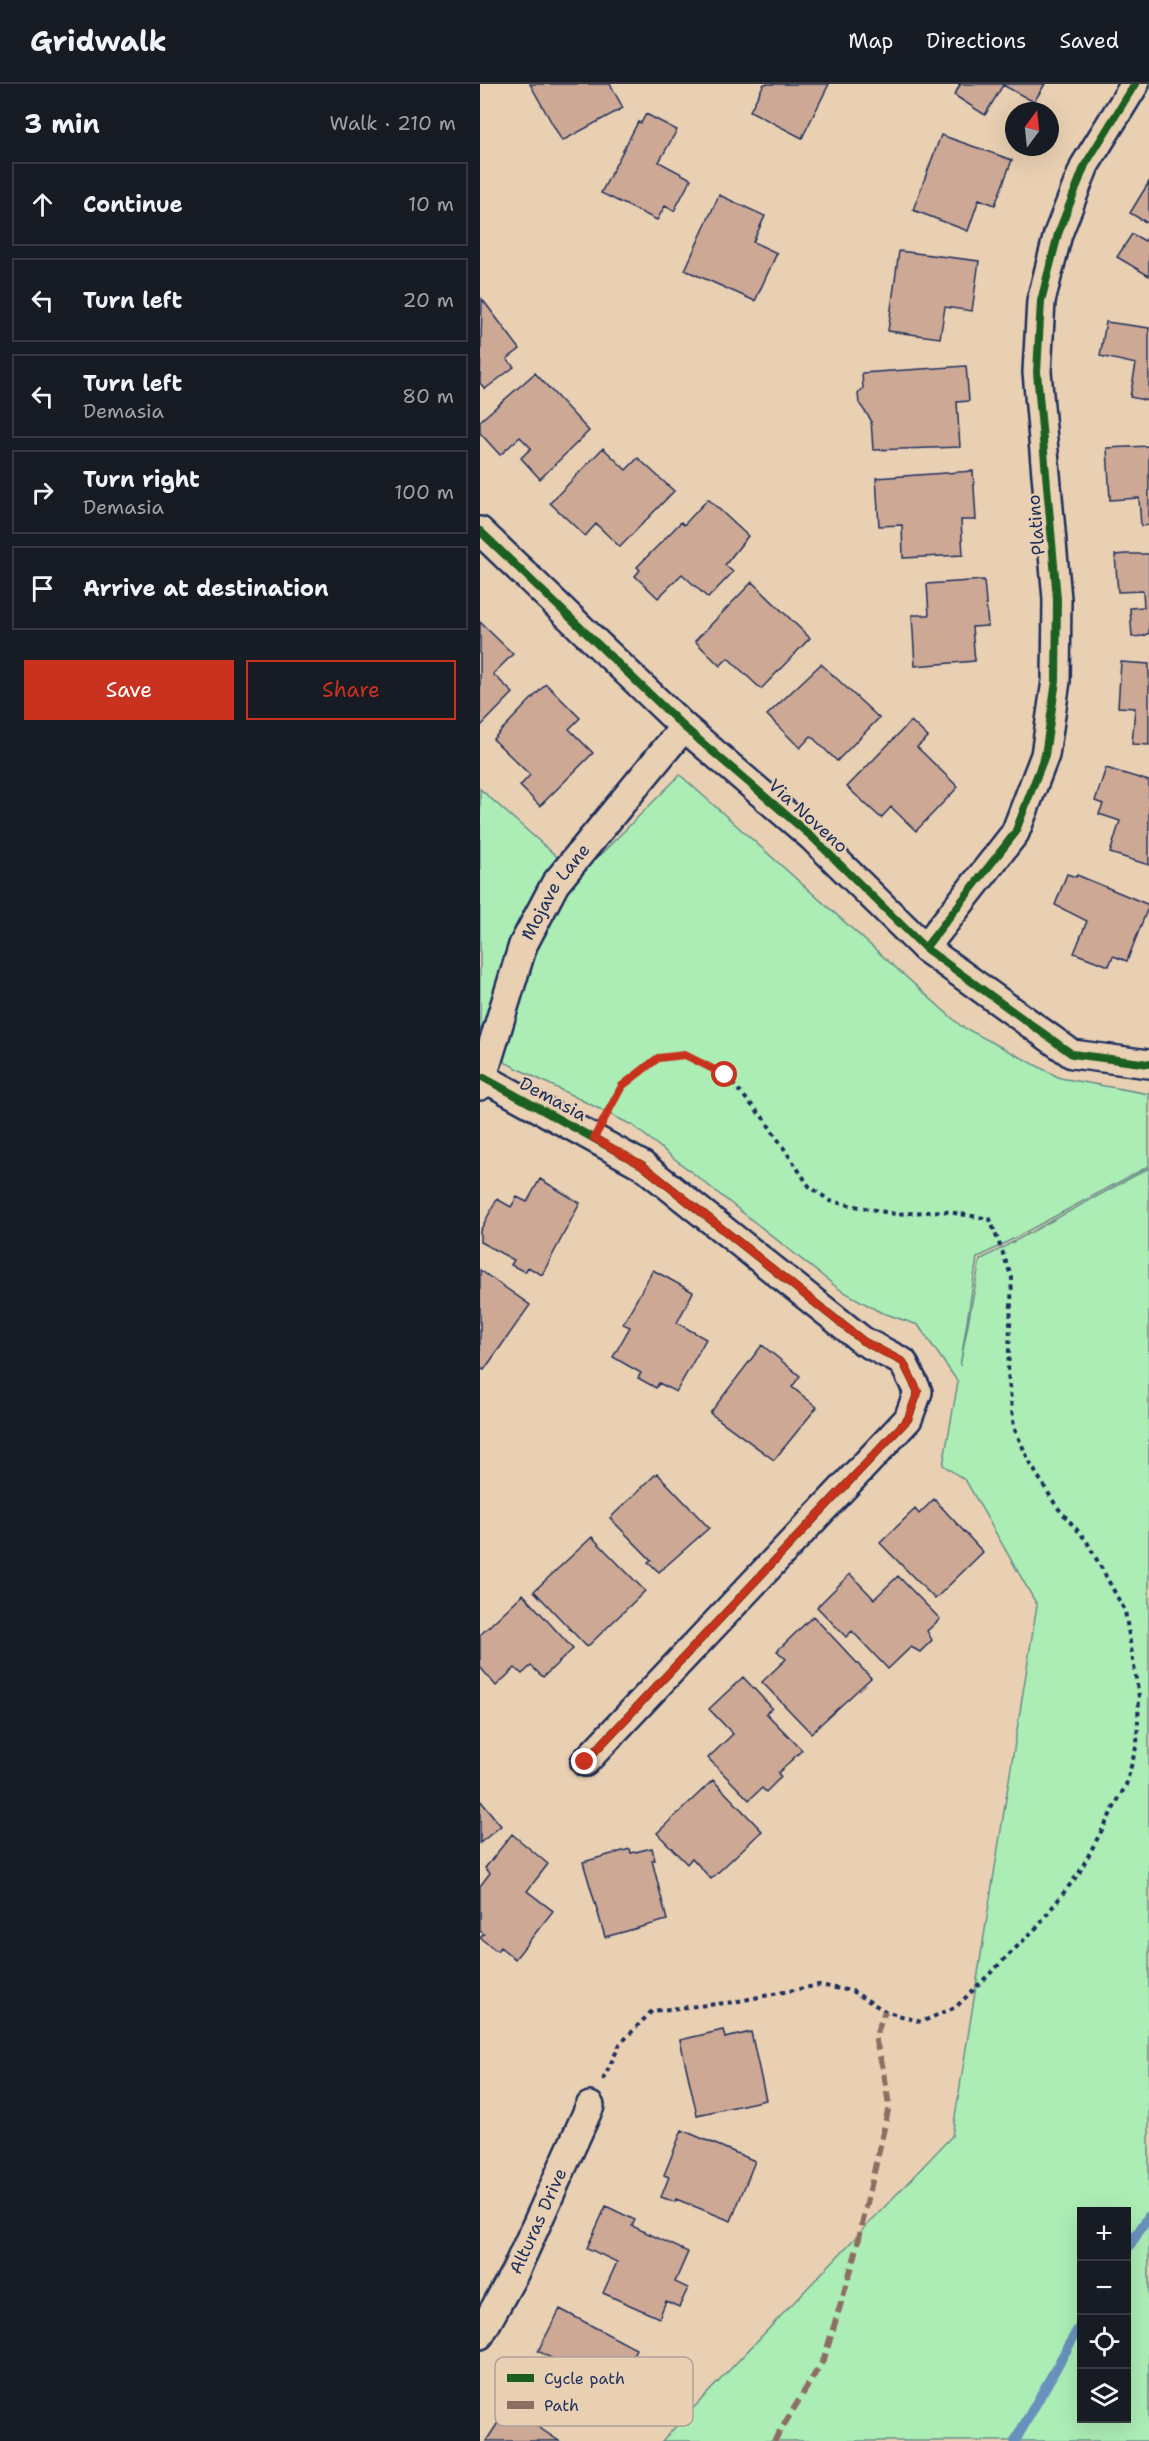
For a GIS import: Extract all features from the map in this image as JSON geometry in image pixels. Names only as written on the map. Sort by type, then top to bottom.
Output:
[{"type":"street","name":"Platino","points":[[925,948],[1015,833],[1045,755],[1056,681],[1057,599],[1037,372],[1041,301],[1058,234],[1084,165],[1135,84]]},
{"type":"street","name":"Via Noveno","points":[[480,531],[684,727],[812,837],[925,948],[1072,1054],[1149,1064]]},
{"type":"street","name":"Mojave Lane","points":[[482,1082],[523,945],[555,884],[684,727]]},
{"type":"street","name":"Demasia","points":[[482,1082],[594,1138],[642,1165],[863,1341],[903,1362],[918,1392],[908,1419],[585,1762]]},
{"type":"street","name":"Alturas Drive","points":[[480,2335],[515,2272],[590,2106]]},
{"type":"path","points":[[590,2106],[621,2044],[652,2011],[734,2002],[819,1985],[852,1991],[885,2011],[921,2022],[956,2007],[1036,1927],[1079,1872],[1126,1785],[1137,1744],[1139,1697],[1125,1611],[1086,1540],[1058,1507],[1031,1465],[1014,1428],[1008,1373],[1012,1278],[990,1219],[942,1211],[895,1214],[831,1202],[809,1186],[765,1120],[725,1075],[685,1055],[658,1058],[622,1086],[594,1138]]},
{"type":"green space","points":[[680,775],[961,1026],[1060,1078],[1149,1094],[1149,1166],[977,1258],[960,1366],[980,1260],[1149,1168],[1149,2441],[662,2441],[676,2426],[693,2426],[693,2408],[952,2136],[1037,1605],[966,1481],[943,1465],[958,1382],[918,1325],[880,1312],[839,1289],[632,1125],[480,1050],[480,789],[579,876]]},
{"type":"building","points":[[530,84],[610,84],[623,108],[562,141]]},
{"type":"building","points":[[764,84],[829,84],[802,138],[750,111]]},
{"type":"building","points":[[958,84],[1045,84],[1034,102],[1003,85],[985,115],[954,95],[960,85]]},
{"type":"building","points":[[646,114],[677,130],[659,162],[691,179],[674,211],[665,206],[657,220],[601,193],[638,122],[641,123]]},
{"type":"building","points":[[941,135],[1012,160],[995,205],[979,199],[968,231],[913,210]]},
{"type":"building","points":[[1149,182],[1149,224],[1130,213]]},
{"type":"building","points":[[719,195],[765,216],[753,242],[777,253],[755,301],[685,270]]},
{"type":"building","points":[[1132,234],[1145,241],[1149,235],[1149,276],[1117,257]]},
{"type":"building","points":[[899,251],[979,261],[972,311],[945,307],[940,338],[888,331]]},
{"type":"building","points":[[482,299],[520,349],[507,359],[514,367],[485,389],[480,383]]},
{"type":"building","points":[[1106,322],[1149,328],[1149,401],[1130,397],[1136,364],[1100,356]]},
{"type":"building","points":[[966,366],[969,401],[957,402],[960,447],[873,450],[871,420],[859,403],[858,394],[863,388],[862,373]]},
{"type":"building","points":[[535,373],[589,431],[540,479],[521,458],[531,448],[520,437],[500,455],[480,433],[480,421]]},
{"type":"building","points":[[1149,446],[1149,525],[1141,526],[1139,498],[1110,500],[1107,448]]},
{"type":"building","points":[[603,448],[626,470],[638,458],[674,491],[620,547],[596,524],[585,536],[550,503]]},
{"type":"building","points":[[973,471],[976,520],[961,520],[963,555],[903,558],[902,525],[879,526],[876,478]]},
{"type":"building","points":[[708,499],[748,536],[725,565],[733,572],[708,598],[682,574],[658,598],[635,576],[640,570],[637,567],[681,522],[684,525]]},
{"type":"building","points":[[1149,554],[1149,633],[1144,636],[1132,637],[1130,608],[1144,607],[1143,591],[1118,592],[1115,555]]},
{"type":"building","points":[[984,580],[988,626],[972,627],[975,661],[915,666],[912,615],[929,615],[927,584]]},
{"type":"building","points":[[752,582],[810,638],[761,689],[728,658],[720,666],[695,641]]},
{"type":"building","points":[[480,622],[513,654],[493,674],[513,693],[480,727]]},
{"type":"building","points":[[1121,662],[1149,664],[1149,745],[1132,744],[1135,708],[1118,707]]},
{"type":"building","points":[[821,664],[879,718],[837,761],[811,736],[800,748],[767,715]]},
{"type":"building","points":[[546,684],[580,718],[569,729],[593,753],[540,806],[520,786],[530,775],[493,739]]},
{"type":"building","points":[[911,721],[928,737],[917,747],[958,787],[916,831],[891,807],[881,818],[847,787]]},
{"type":"building","points":[[1106,768],[1149,781],[1149,865],[1110,853],[1120,821],[1099,814],[1103,804],[1095,801]]},
{"type":"building","points":[[1067,874],[1076,877],[1077,875],[1149,905],[1127,961],[1113,956],[1109,966],[1074,953],[1087,921],[1055,905]]},
{"type":"building","points":[[540,1179],[580,1203],[542,1275],[528,1267],[525,1272],[511,1265],[514,1260],[480,1242],[480,1231],[497,1199],[511,1207],[517,1197],[527,1202]]},
{"type":"building","points":[[480,1270],[530,1305],[484,1370],[480,1368]]},
{"type":"building","points":[[653,1270],[693,1292],[677,1323],[706,1339],[676,1392],[659,1383],[656,1388],[638,1378],[641,1373],[613,1357],[630,1327],[623,1324]]},
{"type":"building","points":[[762,1345],[800,1376],[792,1387],[817,1407],[774,1460],[710,1413]]},
{"type":"building","points":[[657,1473],[709,1528],[659,1572],[648,1562],[651,1560],[610,1518]]},
{"type":"building","points":[[934,1499],[983,1552],[935,1599],[880,1543],[915,1509],[919,1514]]},
{"type":"building","points":[[592,1537],[645,1591],[587,1647],[534,1591]]},
{"type":"building","points":[[850,1574],[874,1599],[898,1576],[940,1619],[927,1631],[932,1640],[920,1652],[911,1647],[888,1669],[852,1631],[846,1637],[817,1607]]},
{"type":"building","points":[[523,1594],[573,1649],[543,1677],[531,1666],[522,1674],[515,1668],[496,1686],[480,1667],[480,1635]]},
{"type":"building","points":[[813,1616],[871,1678],[811,1733],[762,1682],[786,1659],[777,1651]]},
{"type":"building","points":[[743,1677],[772,1708],[766,1713],[802,1750],[778,1773],[781,1777],[766,1792],[762,1788],[749,1800],[708,1758],[733,1734],[709,1709]]},
{"type":"building","points":[[713,1780],[762,1831],[711,1879],[692,1858],[687,1864],[657,1833]]},
{"type":"building","points":[[480,1800],[501,1826],[480,1843]]},
{"type":"building","points":[[512,1834],[548,1864],[527,1891],[553,1911],[515,1959],[500,1947],[497,1951],[480,1938],[484,1934],[480,1931],[480,1886],[490,1873],[485,1868]]},
{"type":"building","points":[[652,1848],[655,1860],[652,1860],[667,1920],[605,1937],[583,1862],[630,1849],[631,1853]]},
{"type":"building","points":[[723,2030],[725,2038],[751,2032],[766,2100],[697,2115],[680,2040]]},
{"type":"building","points":[[682,2130],[755,2161],[731,2221],[676,2199],[675,2202],[661,2197],[669,2177],[664,2175]]},
{"type":"building","points":[[606,2206],[635,2220],[632,2226],[688,2252],[675,2282],[688,2288],[679,2307],[666,2301],[659,2318],[603,2293],[617,2262],[587,2248]]},
{"type":"building","points":[[560,2309],[636,2349],[632,2357],[549,2357],[538,2351]]},
{"type":"building","points":[[496,2426],[536,2426],[559,2441],[486,2441]]},
{"type":"waterway","points":[[1131,2243],[1149,2216]]},
{"type":"waterway","points":[[1015,2441],[1077,2331]]},
{"type":"marked path","points":[[774,2441],[824,2359],[855,2256],[889,2106],[884,2072],[875,2038],[885,2011]]},
{"type":"cycle path","points":[[925,948],[1015,833],[1045,755],[1056,681],[1057,599],[1037,372],[1041,301],[1058,234],[1085,165],[1135,84]]},
{"type":"cycle path","points":[[480,531],[684,727],[812,837],[925,948],[1072,1054],[1149,1064]]},
{"type":"cycle path","points":[[484,1078],[642,1165],[863,1341],[903,1362],[918,1392],[908,1419],[585,1762]]},
{"type":"route","points":[[585,1762],[908,1419],[918,1392],[903,1362],[863,1341],[642,1165],[594,1138],[622,1086],[658,1058],[685,1055],[725,1075]]}]
